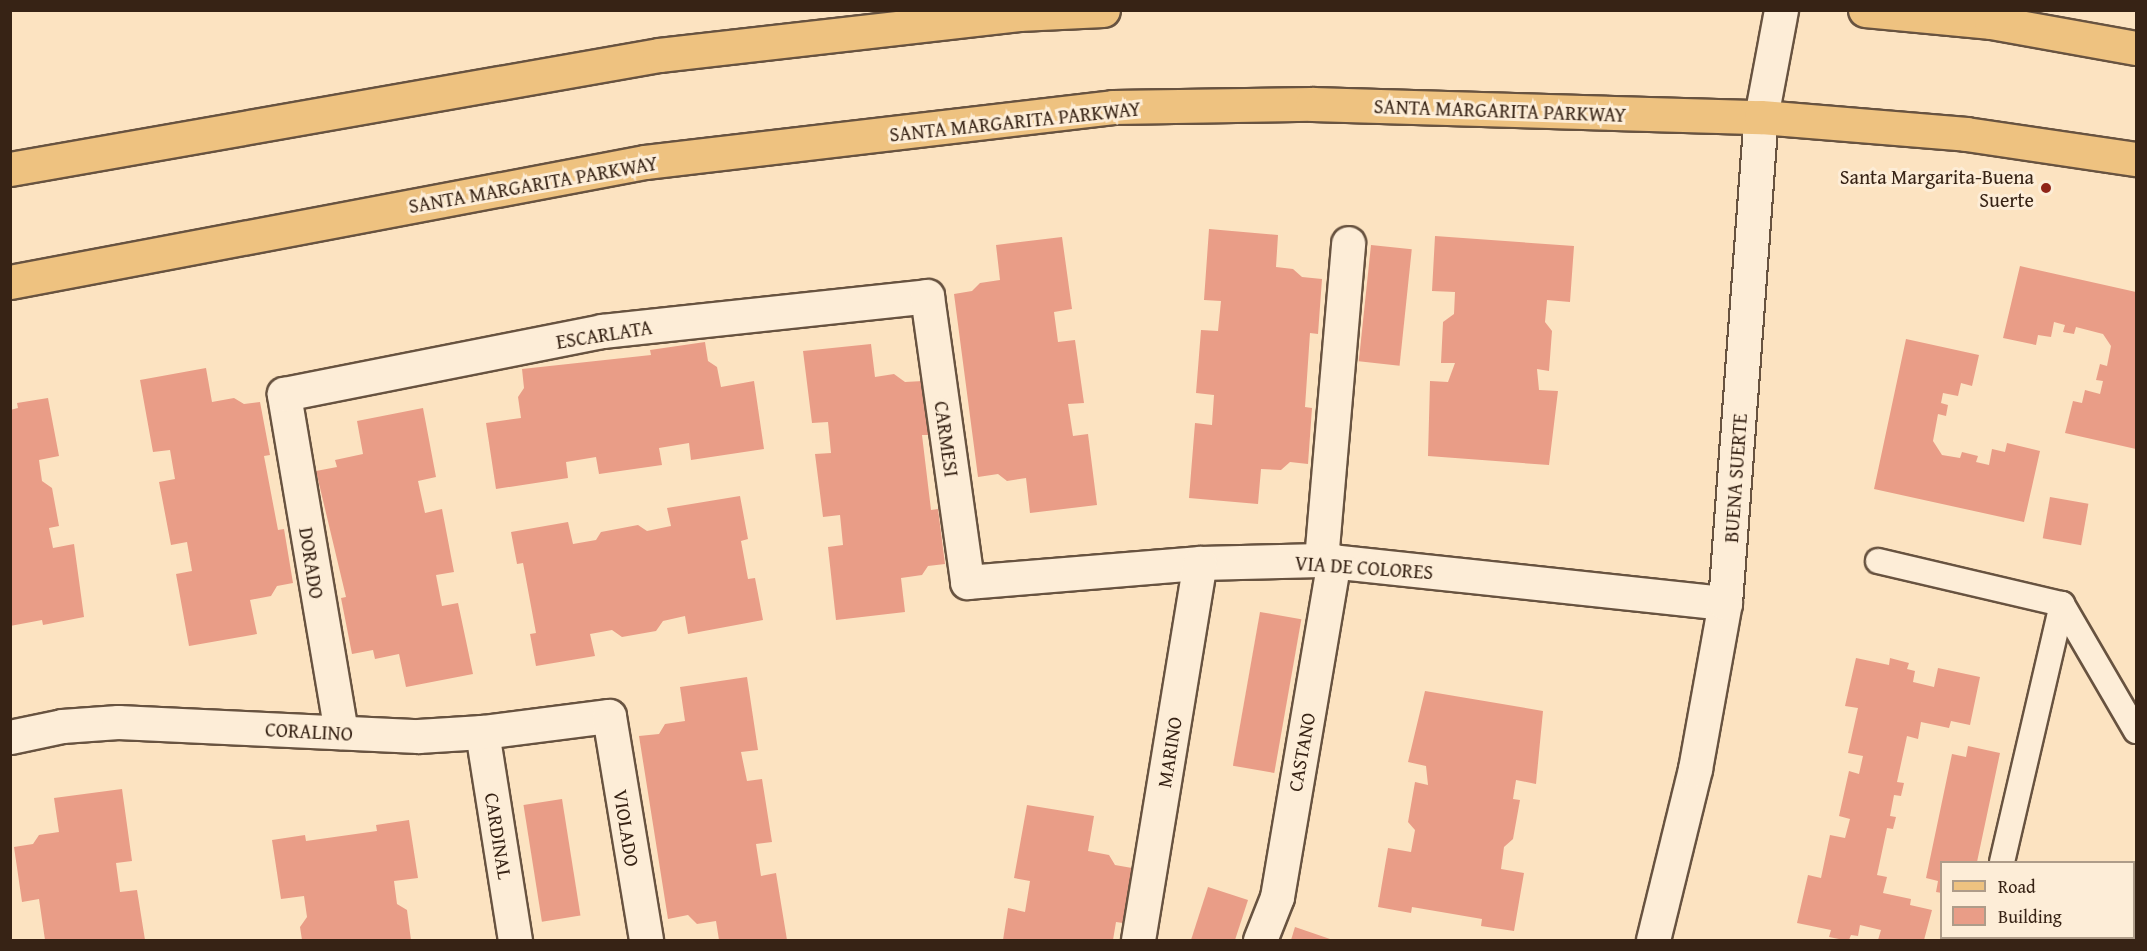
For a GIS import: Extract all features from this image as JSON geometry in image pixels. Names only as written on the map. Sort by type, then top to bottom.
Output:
[{"type":"main road","points":[[10,169],[659,55],[982,14],[1102,10]]},
{"type":"main road","points":[[1865,10],[1991,22],[2136,48]]},
{"type":"main road","name":"SANTA MARGARITA PARKWAY","points":[[10,282],[645,162],[1113,107],[1312,104],[1761,117],[1966,134],[2136,159]]},
{"type":"street","name":"BUENA SUERTE","points":[[1653,940],[1695,769],[1725,603],[1761,117],[1781,10]]},
{"type":"street","name":"CASTANO","points":[[1260,940],[1276,897],[1327,561],[1348,243]]},
{"type":"street","name":"ESCARLATA","points":[[284,394],[602,331],[927,296]]},
{"type":"street","name":"CARMESI","points":[[927,296],[967,582]]},
{"type":"street","name":"DORADO","points":[[284,394],[340,732]]},
{"type":"street","name":"VIA DE COLORES","points":[[967,582],[1200,563],[1327,561],[1725,603]]},
{"type":"street","name":"MARINO","points":[[1138,940],[1200,563]]},
{"type":"street","name":"CORALINO","points":[[10,738],[62,726],[118,722],[418,736],[482,732],[609,716]]},
{"type":"street","name":"VIOLADO","points":[[609,716],[646,940]]},
{"type":"street","name":"CARDINAL","points":[[482,732],[515,940]]},
{"type":"lane","points":[[1878,561],[2062,604],[2136,731]]},
{"type":"lane","points":[[2002,861],[2062,604]]},
{"type":"building","points":[[1209,229],[1278,235],[1276,267],[1293,269],[1302,277],[1322,279],[1318,334],[1310,333],[1305,407],[1312,408],[1308,464],[1290,462],[1281,470],[1261,469],[1258,504],[1189,498],[1195,423],[1212,425],[1214,395],[1196,393],[1201,330],[1218,331],[1221,301],[1204,300]]},
{"type":"building","points":[[1435,236],[1574,246],[1570,302],[1547,300],[1545,322],[1552,331],[1549,371],[1537,369],[1539,390],[1558,391],[1549,465],[1428,456],[1430,381],[1448,382],[1455,363],[1441,363],[1443,322],[1454,314],[1455,292],[1432,291]]},
{"type":"building","points":[[1062,237],[1072,309],[1054,312],[1058,342],[1075,340],[1084,403],[1068,404],[1073,436],[1088,434],[1097,505],[1030,513],[1026,478],[1007,481],[998,474],[978,477],[954,294],[972,291],[980,283],[1000,280],[996,245]]},
{"type":"building","points":[[1371,245],[1412,249],[1400,366],[1359,361]]},
{"type":"building","points":[[2020,266],[2136,292],[2136,449],[2065,433],[2073,401],[2082,403],[2085,390],[2100,394],[2103,381],[2096,380],[2100,364],[2107,366],[2111,346],[2103,334],[2076,327],[2074,334],[2063,332],[2065,325],[2054,322],[2051,337],[2038,335],[2036,345],[2003,338]]},
{"type":"building","points":[[1906,339],[1979,355],[1972,386],[1961,383],[1958,396],[1943,393],[1941,403],[1948,405],[1946,416],[1938,414],[1933,441],[1942,455],[1960,458],[1962,452],[1978,456],[1976,462],[1989,465],[1992,449],[2005,452],[2007,443],[2040,451],[2024,522],[1874,489]]},
{"type":"building","points":[[705,342],[708,361],[717,367],[721,387],[754,381],[764,449],[691,460],[689,443],[659,448],[662,465],[599,474],[596,457],[566,462],[568,478],[496,489],[486,423],[521,418],[518,397],[524,388],[522,369],[651,355],[650,350]]},
{"type":"building","points":[[871,344],[875,377],[894,374],[905,382],[923,381],[929,435],[922,435],[931,510],[938,509],[945,564],[928,566],[922,575],[901,578],[905,612],[836,620],[828,547],[843,545],[840,515],[823,517],[815,454],[831,453],[828,422],[812,423],[803,351]]},
{"type":"building","points":[[206,368],[212,402],[234,398],[244,404],[260,402],[270,455],[264,456],[278,530],[284,529],[293,583],[277,586],[271,596],[250,600],[257,634],[189,646],[176,574],[192,571],[187,542],[171,545],[159,482],[175,479],[170,450],[153,452],[140,380]]},
{"type":"building","points":[[48,398],[59,456],[39,460],[42,481],[52,488],[59,526],[49,528],[53,548],[74,544],[84,617],[43,625],[42,620],[10,626],[10,410],[18,408],[17,403]]},
{"type":"building","points":[[423,408],[436,477],[418,481],[425,513],[442,509],[454,572],[436,575],[442,606],[458,603],[473,674],[406,687],[399,654],[375,659],[373,650],[352,654],[341,598],[346,597],[316,471],[337,467],[335,460],[363,454],[357,421]]},
{"type":"building","points":[[740,496],[748,539],[741,541],[748,579],[755,578],[763,620],[688,634],[685,616],[663,621],[656,631],[622,637],[612,630],[590,634],[595,656],[536,666],[530,634],[536,633],[523,563],[517,564],[511,532],[568,522],[573,544],[596,540],[601,532],[638,525],[647,531],[671,526],[667,508]]},
{"type":"building","points":[[2050,497],[2088,504],[2081,545],[2043,538]]},
{"type":"building","points":[[1260,612],[1301,619],[1274,773],[1233,766]]},
{"type":"building","points":[[1856,658],[1889,665],[1890,658],[1909,663],[1907,669],[1915,671],[1913,682],[1934,687],[1938,668],[1980,677],[1970,725],[1951,721],[1949,728],[1921,722],[1918,739],[1907,736],[1897,782],[1904,783],[1901,796],[1894,795],[1890,816],[1896,817],[1893,829],[1887,828],[1877,875],[1887,877],[1883,893],[1911,899],[1910,905],[1932,910],[1924,940],[1878,940],[1881,930],[1860,925],[1858,936],[1851,935],[1849,940],[1844,940],[1829,937],[1831,930],[1797,923],[1808,875],[1821,878],[1830,835],[1845,838],[1850,819],[1839,816],[1849,771],[1859,774],[1863,756],[1848,753],[1858,708],[1845,706]]},
{"type":"building","points":[[747,677],[758,750],[741,752],[747,781],[762,779],[772,842],[756,844],[761,876],[776,873],[787,940],[719,940],[716,921],[697,924],[688,915],[668,919],[639,736],[659,734],[665,724],[685,721],[680,687]]},
{"type":"building","points":[[1425,691],[1543,711],[1536,784],[1516,780],[1513,799],[1520,800],[1513,839],[1504,847],[1501,869],[1524,873],[1514,931],[1481,926],[1482,919],[1412,907],[1411,913],[1378,907],[1388,848],[1411,852],[1415,830],[1408,822],[1415,782],[1428,785],[1426,766],[1408,762]]},
{"type":"building","points":[[1968,746],[2000,753],[1977,861],[1940,861],[1940,893],[1936,892],[1938,881],[1926,878],[1952,754],[1966,757]]},
{"type":"building","points":[[122,789],[132,861],[116,863],[120,892],[137,890],[145,940],[45,940],[39,899],[22,902],[14,847],[33,844],[39,835],[59,832],[54,798]]},
{"type":"building","points":[[562,799],[580,916],[542,922],[523,805]]},
{"type":"building","points":[[1027,805],[1094,816],[1088,851],[1109,855],[1115,865],[1132,868],[1123,923],[1116,922],[1113,940],[1003,940],[1008,908],[1025,912],[1030,881],[1014,878]]},
{"type":"building","points":[[409,820],[418,878],[394,881],[397,904],[407,910],[411,940],[302,940],[300,927],[307,917],[304,896],[281,899],[272,840],[305,835],[306,841],[377,831],[376,825]]},
{"type":"building","points":[[1208,887],[1248,900],[1235,940],[1191,940]]},
{"type":"building","points":[[1295,927],[1333,940],[1291,940]]},
{"type":"place","name":"Santa Margarita-Buena Suerte","points":[[2046,188]]}]
